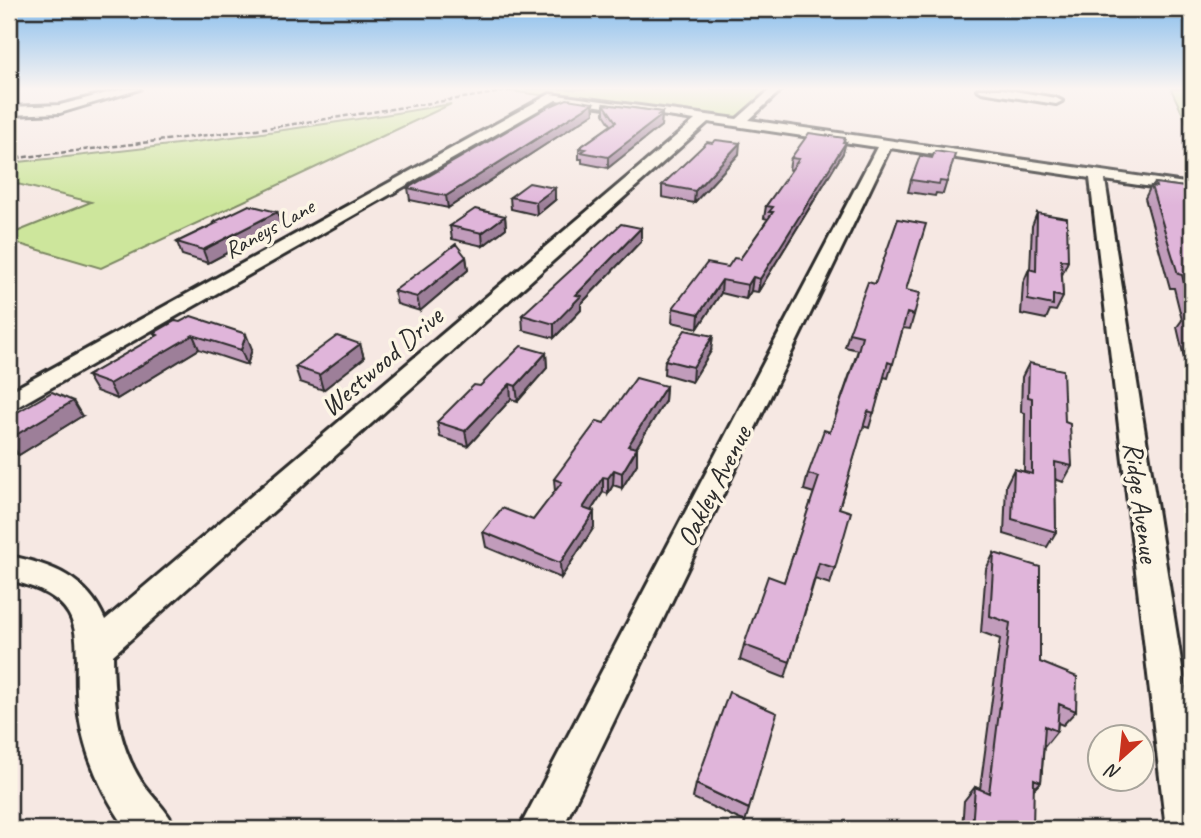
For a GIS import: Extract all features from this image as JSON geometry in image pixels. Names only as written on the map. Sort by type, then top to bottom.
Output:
[{"type":"street","name":"Raneys Lane","points":[[9,402],[497,128]]},
{"type":"street","name":"Westwood Drive","points":[[96,649],[693,128]]},
{"type":"street","points":[[775,128],[1192,188]]},
{"type":"street","name":"Oakley Avenue","points":[[540,829],[885,144]]},
{"type":"street","name":"Ridge Avenue","points":[[1097,174],[1188,829]]},
{"type":"street","points":[[9,568],[55,581],[78,601],[92,624],[96,649],[95,696],[103,734],[119,786],[155,829]]},
{"type":"green space","points":[[296,128],[400,128],[101,268],[9,241],[9,235],[91,202],[9,182],[9,163]]},
{"type":"building","points":[[512,128],[553,128],[446,196],[408,188]]},
{"type":"building","points":[[607,128],[645,128],[608,157],[581,152],[586,149],[579,148]]},
{"type":"building","points":[[809,133],[845,138],[843,142],[846,142],[760,279],[753,277],[748,285],[722,280],[699,314],[673,308],[707,263],[728,267],[734,258],[740,259],[773,212],[769,212],[773,207],[766,206],[799,159],[791,158]]},
{"type":"building","points":[[716,140],[740,143],[695,191],[662,185],[707,142]]},
{"type":"building","points":[[935,151],[955,154],[947,182],[940,181],[939,184],[911,180],[920,156],[932,158]]},
{"type":"building","points":[[529,183],[555,188],[536,202],[510,197]]},
{"type":"building","points":[[1155,183],[1192,188],[1192,313],[1182,275],[1178,274],[1151,186],[1156,187]]},
{"type":"building","points":[[249,205],[277,212],[203,250],[177,242],[217,223],[214,222]]},
{"type":"building","points":[[475,209],[505,216],[482,233],[450,226]]},
{"type":"building","points":[[1037,213],[1067,218],[1068,261],[1061,260],[1063,297],[1053,295],[1053,305],[1028,300],[1029,269],[1036,271]]},
{"type":"building","points":[[898,219],[926,224],[906,290],[920,293],[914,315],[907,313],[893,364],[888,362],[874,413],[868,411],[839,508],[851,512],[835,568],[819,563],[790,662],[744,645],[768,576],[784,582],[819,477],[808,474],[824,430],[830,432],[862,336],[849,333],[868,282],[875,284]]},
{"type":"building","points":[[621,224],[641,228],[576,295],[581,296],[554,324],[522,315]]},
{"type":"building","points":[[456,244],[466,257],[417,297],[394,291]]},
{"type":"building","points":[[1186,313],[1192,314],[1192,337]]},
{"type":"building","points":[[191,316],[246,334],[241,350],[193,335],[109,384],[87,376],[158,335],[154,333],[175,321],[180,322]]},
{"type":"building","points":[[685,330],[713,336],[693,367],[665,360]]},
{"type":"building","points":[[337,336],[360,344],[319,375],[295,367]]},
{"type":"building","points":[[521,346],[546,353],[516,386],[510,384],[465,431],[437,422],[474,385],[480,386]]},
{"type":"building","points":[[1029,363],[1063,370],[1065,422],[1070,424],[1072,466],[1055,462],[1056,532],[1012,519],[1014,469],[1032,474]]},
{"type":"building","points":[[636,378],[666,386],[628,446],[637,448],[622,473],[614,470],[608,478],[603,477],[583,508],[594,512],[560,563],[483,532],[502,508],[533,520],[562,482],[554,479],[597,421],[604,423]]},
{"type":"building","points":[[52,392],[73,401],[9,439],[9,417]]},
{"type":"building","points":[[994,553],[1040,567],[1040,662],[1077,677],[1076,711],[1059,704],[1057,731],[1045,726],[1041,782],[1034,779],[1033,829],[972,829],[975,787],[989,793],[1010,623],[990,616]]},
{"type":"building","points":[[729,692],[777,713],[749,809],[696,784]]},
{"type":"railway","points":[[9,159],[264,128]]}]
